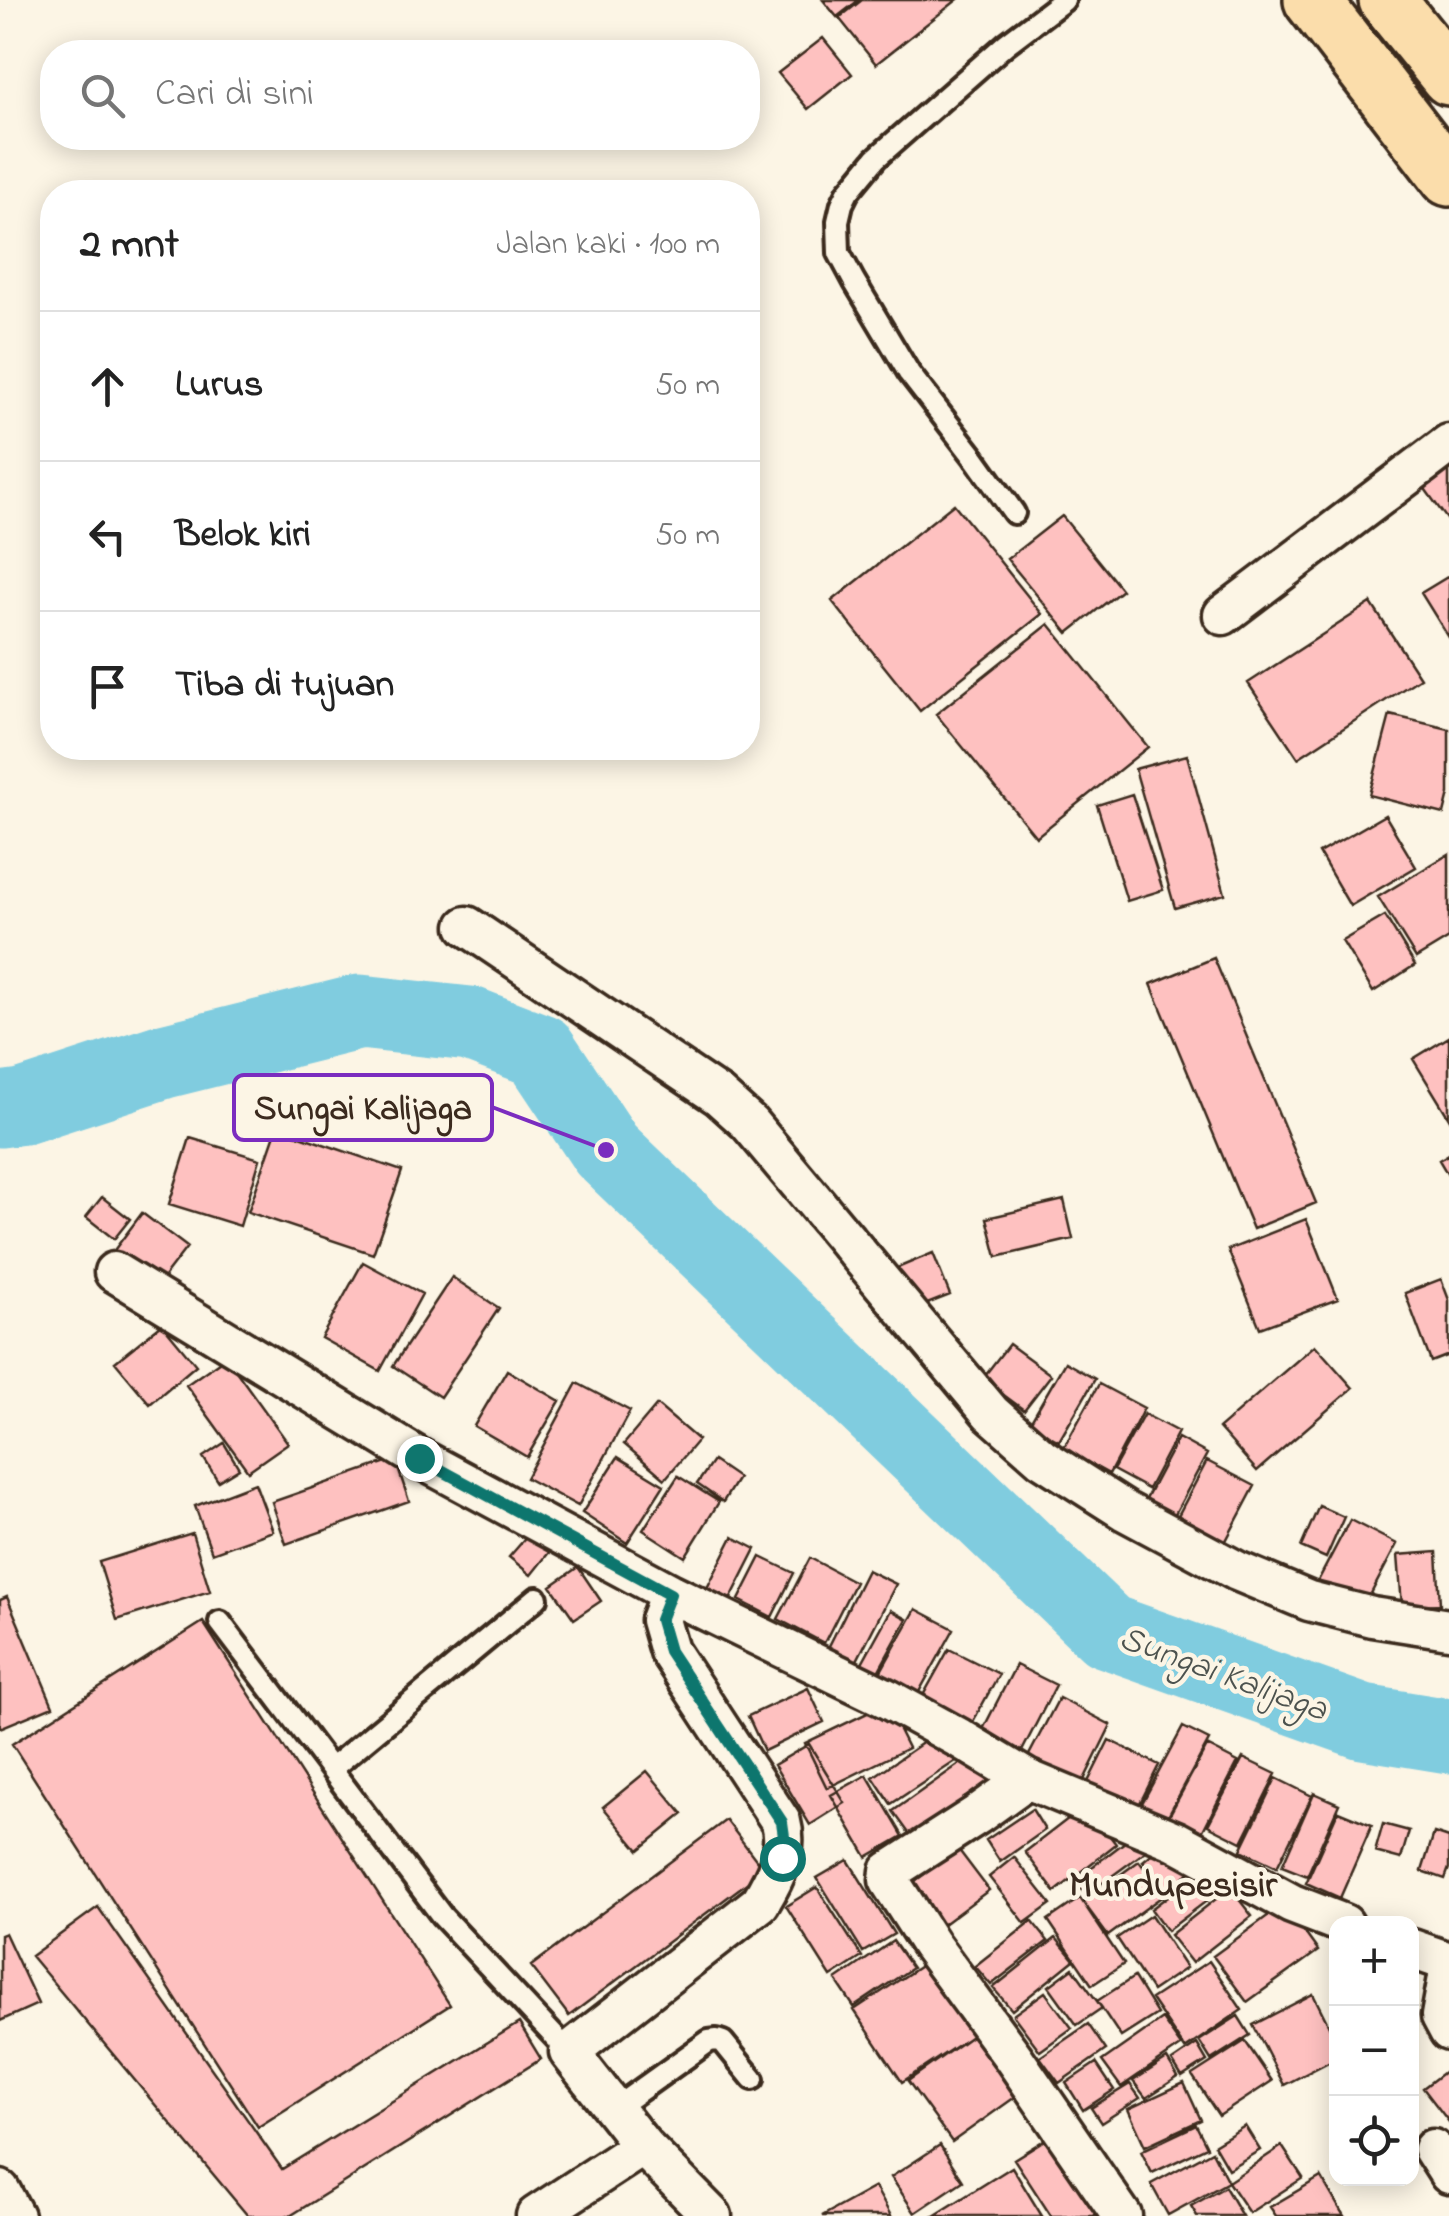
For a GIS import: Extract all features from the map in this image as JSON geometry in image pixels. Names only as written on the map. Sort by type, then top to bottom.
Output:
[{"type":"highway","points":[[1312,0],[1449,178]]},
{"type":"highway","points":[[1386,0],[1449,77]]},
{"type":"street","points":[[1223,615],[1449,444]]},
{"type":"street","points":[[468,926],[719,1096],[750,1123],[992,1412],[1042,1458],[1125,1510],[1237,1571],[1310,1602],[1449,1629]]},
{"type":"street","points":[[114,1272],[419,1458],[670,1594],[888,1699],[1026,1779],[1176,1841],[1292,1904],[1329,1918]]},
{"type":"street","points":[[670,1594],[660,1620],[669,1651],[782,1822],[782,1858],[760,1903],[569,2052],[643,2146],[712,2216]]},
{"type":"street","points":[[1026,1779],[890,1871],[889,1880],[1122,2216]]},
{"type":"street","points":[[1419,1951],[1449,1962]]},
{"type":"street","points":[[1449,1972],[1441,2016],[1449,2031]]},
{"type":"street","points":[[536,2216],[643,2146]]},
{"type":"street","points":[[0,2190],[14,2216]]},
{"type":"lane","points":[[1014,513],[909,373],[854,282],[839,253],[838,220],[848,192],[876,158],[1006,44],[1064,0]]},
{"type":"lane","points":[[332,1769],[538,1598]]},
{"type":"lane","points":[[220,1622],[442,1916],[569,2052]]},
{"type":"lane","points":[[614,2109],[708,2041],[723,2042],[753,2079]]},
{"type":"building","points":[[823,0],[859,0],[837,17]]},
{"type":"building","points":[[862,0],[957,0],[876,64],[839,18]]},
{"type":"building","points":[[823,38],[852,74],[808,109],[778,73]]},
{"type":"building","points":[[1449,457],[1449,522],[1418,479]]},
{"type":"building","points":[[954,504],[1042,614],[920,711],[832,601]]},
{"type":"building","points":[[1062,516],[1122,590],[1068,633],[1007,559]]},
{"type":"building","points":[[1449,576],[1449,638],[1421,593]]},
{"type":"building","points":[[1371,603],[1420,678],[1298,758],[1248,683]]},
{"type":"building","points":[[1049,624],[1148,747],[1036,837],[936,714]]},
{"type":"building","points":[[1390,715],[1449,729],[1449,794],[1444,814],[1369,795]]},
{"type":"building","points":[[1187,755],[1225,894],[1175,908],[1135,769]]},
{"type":"building","points":[[1132,794],[1163,890],[1127,901],[1097,805]]},
{"type":"building","points":[[1385,815],[1416,867],[1350,906],[1319,853]]},
{"type":"building","points":[[1449,854],[1449,938],[1416,958],[1378,897]]},
{"type":"building","points":[[1385,916],[1415,965],[1373,992],[1342,941]]},
{"type":"building","points":[[1214,958],[1316,1203],[1253,1229],[1151,984]]},
{"type":"building","points":[[1449,1037],[1449,1118],[1413,1059]]},
{"type":"building","points":[[277,1128],[402,1171],[373,1254],[248,1212]]},
{"type":"building","points":[[190,1138],[260,1159],[240,1226],[169,1204]]},
{"type":"building","points":[[1449,1154],[1449,1177],[1439,1160]]},
{"type":"building","points":[[102,1197],[130,1219],[114,1239],[86,1217]]},
{"type":"building","points":[[1064,1200],[1073,1239],[997,1257],[987,1218]]},
{"type":"building","points":[[142,1213],[187,1247],[157,1286],[112,1253]]},
{"type":"building","points":[[1306,1219],[1338,1299],[1260,1328],[1228,1250]]},
{"type":"building","points":[[933,1253],[950,1295],[912,1310],[895,1269]]},
{"type":"building","points":[[363,1262],[422,1294],[380,1371],[321,1338]]},
{"type":"building","points":[[452,1277],[499,1308],[440,1397],[393,1366]]},
{"type":"building","points":[[1441,1279],[1449,1300],[1449,1355],[1431,1362],[1405,1293]]},
{"type":"building","points":[[162,1324],[196,1365],[150,1404],[115,1362]]},
{"type":"building","points":[[1009,1344],[1051,1375],[1024,1410],[982,1379]]},
{"type":"building","points":[[1315,1345],[1353,1388],[1257,1471],[1219,1428]]},
{"type":"building","points":[[226,1357],[288,1443],[248,1471],[186,1385]]},
{"type":"building","points":[[1065,1362],[1095,1379],[1059,1441],[1029,1424]]},
{"type":"building","points":[[507,1370],[560,1401],[527,1457],[474,1426]]},
{"type":"building","points":[[577,1383],[630,1411],[578,1506],[526,1478]]},
{"type":"building","points":[[1099,1384],[1144,1408],[1109,1474],[1063,1449]]},
{"type":"building","points":[[657,1405],[698,1440],[665,1479],[624,1444]]},
{"type":"building","points":[[1144,1414],[1178,1432],[1148,1489],[1113,1470]]},
{"type":"building","points":[[1178,1438],[1207,1454],[1171,1521],[1142,1506]]},
{"type":"building","points":[[224,1443],[239,1468],[218,1481],[203,1457]]},
{"type":"building","points":[[618,1457],[664,1485],[627,1543],[582,1513]]},
{"type":"building","points":[[395,1459],[409,1501],[286,1544],[272,1502]]},
{"type":"building","points":[[713,1461],[738,1478],[723,1502],[697,1484]]},
{"type":"building","points":[[1207,1461],[1255,1486],[1221,1550],[1173,1525]]},
{"type":"building","points":[[678,1476],[719,1502],[685,1557],[643,1530]]},
{"type":"building","points":[[255,1483],[273,1531],[212,1553],[195,1506]]},
{"type":"building","points":[[1319,1506],[1344,1517],[1326,1558],[1301,1547]]},
{"type":"building","points":[[1350,1520],[1397,1544],[1365,1605],[1318,1581]]},
{"type":"building","points":[[192,1533],[210,1591],[117,1620],[99,1562]]},
{"type":"building","points":[[530,1533],[551,1550],[531,1575],[509,1557]]},
{"type":"building","points":[[733,1537],[756,1549],[727,1606],[704,1594]]},
{"type":"building","points":[[1437,1552],[1440,1604],[1402,1606],[1398,1555]]},
{"type":"building","points":[[761,1557],[794,1573],[772,1617],[739,1600]]},
{"type":"building","points":[[810,1558],[855,1582],[824,1643],[778,1619]]},
{"type":"building","points":[[578,1567],[601,1601],[574,1619],[551,1586]]},
{"type":"building","points":[[867,1570],[896,1584],[850,1674],[822,1660]]},
{"type":"building","points":[[7,1597],[53,1706],[0,1728],[0,1600]]},
{"type":"building","points":[[916,1609],[954,1629],[910,1708],[872,1687]]},
{"type":"building","points":[[891,1610],[907,1619],[874,1679],[858,1670]]},
{"type":"building","points":[[203,1622],[450,2005],[258,2127],[12,1744]]},
{"type":"building","points":[[949,1649],[999,1674],[970,1727],[920,1701]]},
{"type":"building","points":[[1016,1665],[1056,1685],[1019,1757],[979,1737]]},
{"type":"building","points":[[808,1688],[824,1722],[764,1751],[748,1716]]},
{"type":"building","points":[[1059,1698],[1111,1725],[1081,1786],[1027,1759]]},
{"type":"building","points":[[886,1704],[908,1748],[827,1788],[805,1743]]},
{"type":"building","points":[[1183,1727],[1209,1740],[1165,1821],[1140,1807]]},
{"type":"building","points":[[940,1731],[959,1759],[891,1804],[873,1777]]},
{"type":"building","points":[[1109,1740],[1159,1765],[1134,1815],[1084,1790]]},
{"type":"building","points":[[809,1744],[845,1803],[810,1825],[774,1765]]},
{"type":"building","points":[[1207,1746],[1238,1762],[1197,1842],[1164,1825]]},
{"type":"building","points":[[975,1753],[992,1779],[911,1836],[893,1811]]},
{"type":"building","points":[[1243,1758],[1276,1774],[1242,1842],[1208,1825]]},
{"type":"building","points":[[647,1771],[683,1814],[639,1850],[603,1807]]},
{"type":"building","points":[[867,1775],[903,1836],[867,1857],[831,1795]]},
{"type":"building","points":[[1276,1778],[1312,1796],[1277,1867],[1241,1850]]},
{"type":"building","points":[[1314,1793],[1339,1804],[1307,1876],[1282,1866]]},
{"type":"building","points":[[1086,1805],[1116,1844],[1055,1892],[1025,1852]]},
{"type":"building","points":[[1032,1809],[1045,1830],[1000,1862],[986,1840]]},
{"type":"building","points":[[1338,1811],[1372,1825],[1340,1898],[1306,1883]]},
{"type":"building","points":[[726,1820],[764,1870],[569,2016],[531,1966]]},
{"type":"building","points":[[1383,1824],[1409,1831],[1401,1859],[1375,1852]]},
{"type":"building","points":[[1434,1833],[1449,1838],[1445,1879],[1422,1871]]},
{"type":"building","points":[[1134,1835],[1146,1851],[1086,1895],[1075,1880]]},
{"type":"building","points":[[1170,1839],[1194,1869],[1167,1890],[1143,1861]]},
{"type":"building","points":[[958,1849],[989,1890],[942,1925],[911,1884]]},
{"type":"building","points":[[1014,1857],[1051,1904],[1025,1923],[989,1877]]},
{"type":"building","points":[[848,1860],[894,1934],[863,1952],[817,1878]]},
{"type":"building","points":[[1139,1861],[1164,1895],[1108,1936],[1083,1902]]},
{"type":"building","points":[[1205,1868],[1221,1890],[1167,1931],[1151,1909]]},
{"type":"building","points":[[817,1887],[862,1957],[831,1977],[786,1906]]},
{"type":"building","points":[[1230,1888],[1252,1916],[1192,1963],[1170,1935]]},
{"type":"building","points":[[1080,1898],[1124,1964],[1092,1985],[1048,1920]]},
{"type":"building","points":[[1284,1904],[1318,1951],[1247,2002],[1213,1956]]},
{"type":"building","points":[[98,1907],[282,2169],[519,2023],[541,2059],[290,2216],[248,2216],[31,1956]]},
{"type":"building","points":[[1151,1915],[1186,1968],[1152,1991],[1117,1938]]},
{"type":"building","points":[[1032,1921],[1048,1941],[991,1985],[975,1966]]},
{"type":"building","points":[[5,1933],[38,2004],[0,2021],[0,1935]]},
{"type":"building","points":[[1056,1938],[1074,1960],[1012,2010],[993,1988]]},
{"type":"building","points":[[893,1941],[912,1968],[854,2007],[836,1980]]},
{"type":"building","points":[[934,1957],[982,2029],[902,2082],[854,2010]]},
{"type":"building","points":[[1209,1961],[1242,2010],[1185,2049],[1151,1999]]},
{"type":"building","points":[[1073,1968],[1102,2008],[1077,2025],[1049,1986]]},
{"type":"building","points":[[1134,1977],[1157,2014],[1121,2037],[1097,2001]]},
{"type":"building","points":[[1045,1992],[1072,2028],[1040,2051],[1013,2015]]},
{"type":"building","points":[[1313,1994],[1329,2026],[1329,2062],[1284,2085],[1253,2025]]},
{"type":"building","points":[[1238,2016],[1250,2035],[1211,2060],[1199,2041]]},
{"type":"building","points":[[1162,2019],[1181,2046],[1121,2087],[1102,2061]]},
{"type":"building","points":[[1088,2024],[1106,2050],[1059,2083],[1040,2057]]},
{"type":"building","points":[[981,2029],[1025,2090],[952,2142],[908,2081]]},
{"type":"building","points":[[1245,2041],[1272,2081],[1219,2116],[1192,2075]]},
{"type":"building","points":[[1197,2044],[1207,2061],[1182,2077],[1172,2061]]},
{"type":"building","points":[[1167,2059],[1178,2077],[1146,2098],[1133,2081]]},
{"type":"building","points":[[1096,2063],[1114,2090],[1083,2110],[1066,2083]]},
{"type":"building","points":[[1449,2068],[1449,2122],[1423,2088]]},
{"type":"building","points":[[1184,2083],[1201,2120],[1145,2146],[1128,2109]]},
{"type":"building","points":[[1130,2084],[1140,2098],[1101,2123],[1091,2108]]},
{"type":"building","points":[[1196,2125],[1207,2147],[1152,2173],[1141,2151]]},
{"type":"building","points":[[1245,2126],[1260,2150],[1228,2169],[1214,2145]]},
{"type":"building","points":[[1054,2134],[1106,2216],[1051,2216],[1014,2159]]},
{"type":"building","points":[[940,2145],[963,2181],[915,2213],[891,2177]]},
{"type":"building","points":[[1282,2146],[1303,2178],[1249,2213],[1228,2182]]},
{"type":"building","points":[[1212,2151],[1228,2182],[1168,2215],[1151,2184]]},
{"type":"building","points":[[1012,2167],[1042,2216],[934,2216]]},
{"type":"building","points":[[1321,2177],[1344,2216],[1276,2216],[1270,2207]]},
{"type":"building","points":[[875,2187],[891,2216],[822,2216]]},
{"type":"building","points":[[1225,2187],[1242,2216],[1197,2216],[1191,2206]]},
{"type":"waterway","name":"Sungai Kalijaga","points":[[0,1110],[23,1107],[164,1061],[360,1012],[470,1024],[540,1051],[606,1150],[1107,1631],[1363,1722],[1449,1736]]},
{"type":"place","name":"Sungai Kalijaga","points":[[606,1150]]},
{"type":"district","name":"Mundupesisir","points":[[1173,1883]]},
{"type":"route","points":[[419,1458],[670,1594],[660,1620],[669,1651],[782,1822],[782,1858]]}]
